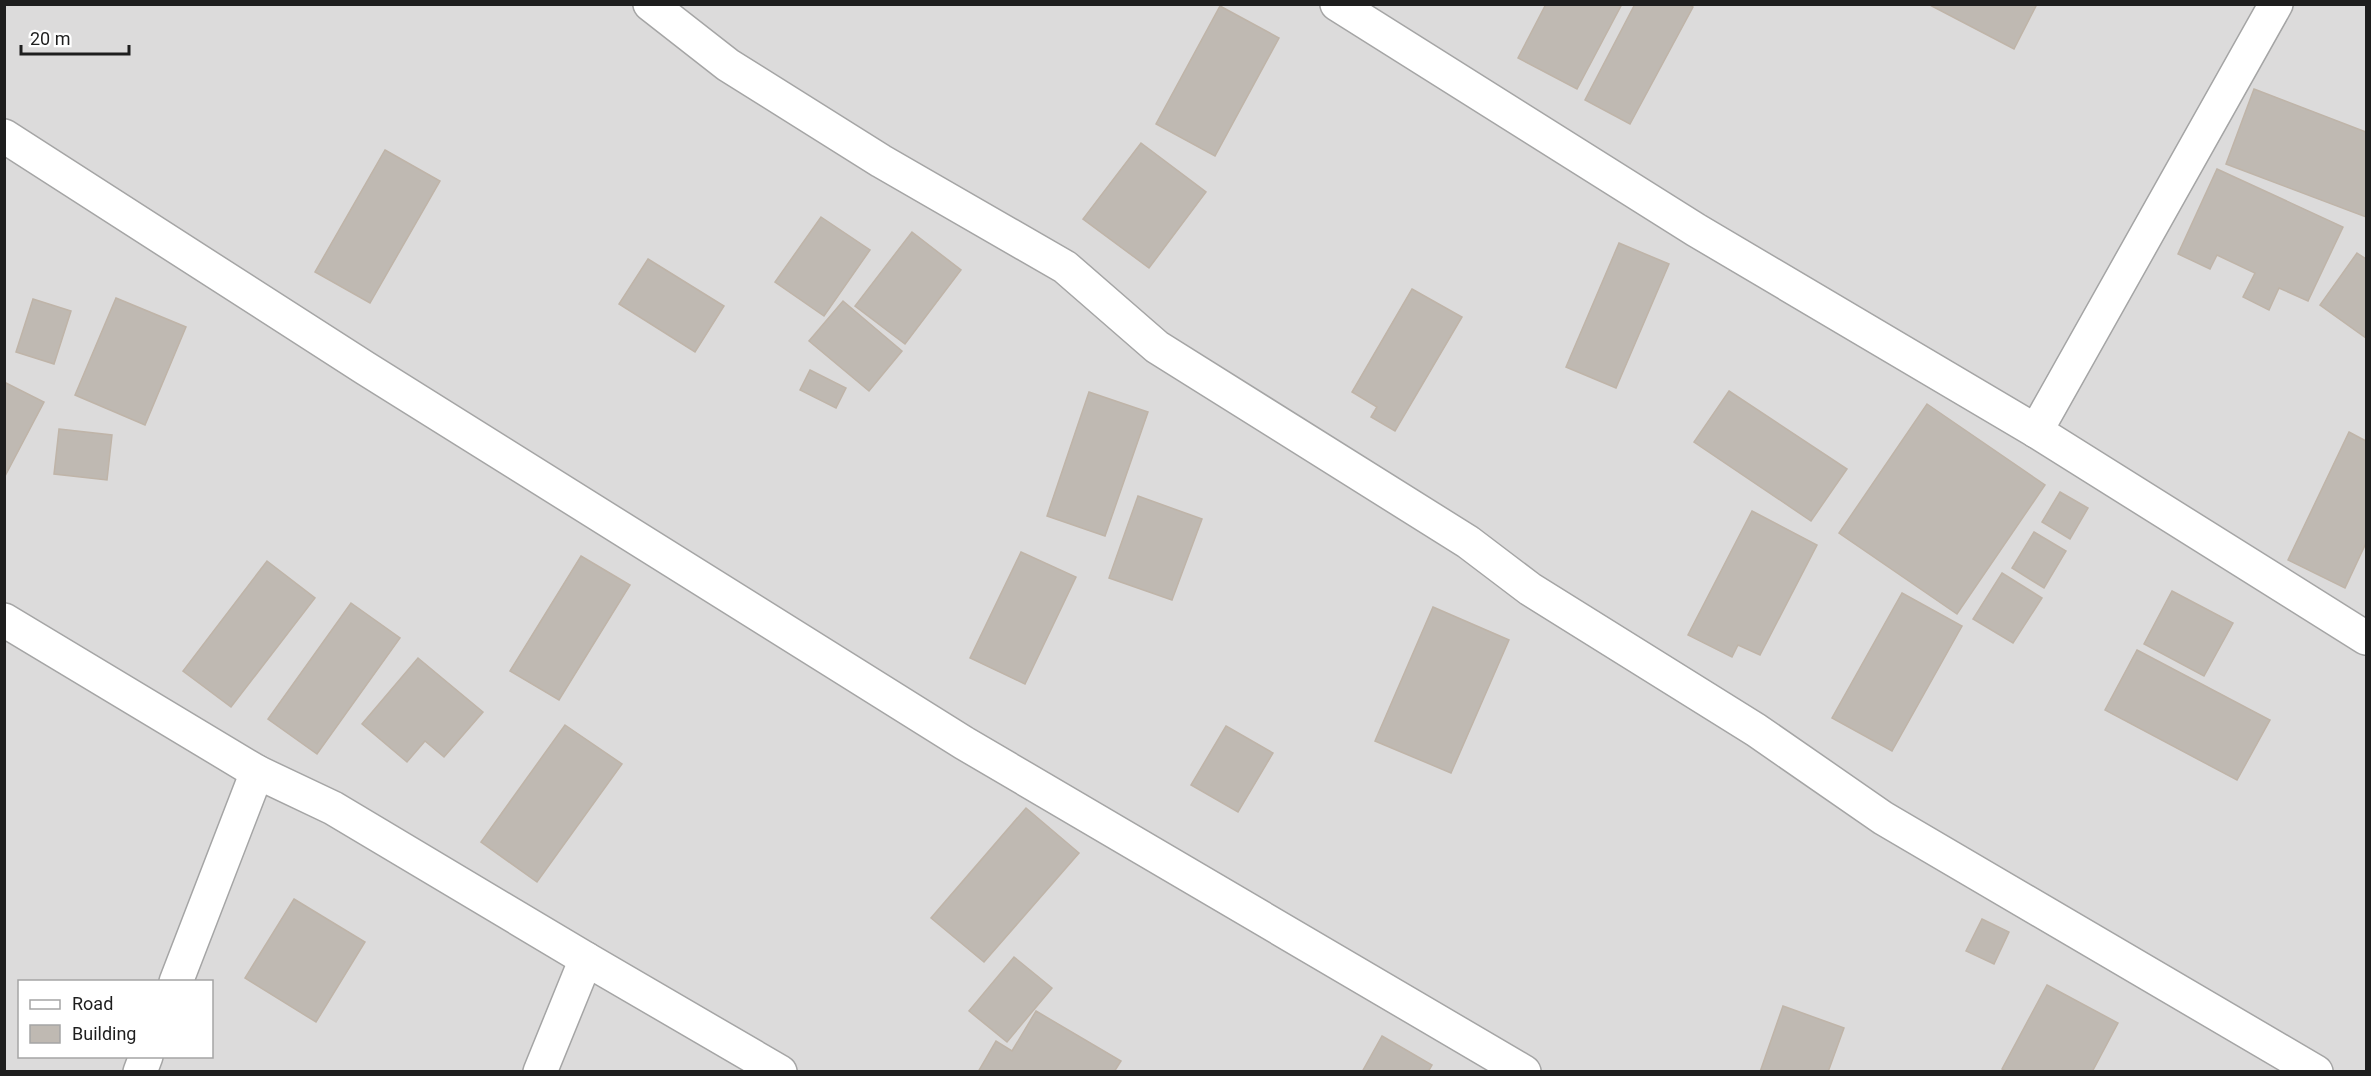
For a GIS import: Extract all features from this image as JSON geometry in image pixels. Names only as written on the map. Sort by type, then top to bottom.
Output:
[{"type":"street","points":[[650,4],[728,65],[881,161],[1065,267],[1157,347],[1468,542],[1530,588],[1756,730],[1883,818],[2316,1071]]},
{"type":"street","points":[[1337,4],[1696,230],[2362,624]]},
{"type":"street","points":[[2036,431],[2276,4]]},
{"type":"street","points":[[4,136],[365,368],[964,743],[1524,1071]]},
{"type":"street","points":[[4,620],[257,772],[333,808],[586,959],[780,1071]]},
{"type":"street","points":[[176,980],[257,772]]},
{"type":"street","points":[[540,1071],[586,959]]},
{"type":"shaded area","points":[[5,5],[2366,5],[2366,1071],[5,1072]]},
{"type":"building","points":[[1546,4],[1622,4],[1577,89],[1518,58]]},
{"type":"building","points":[[1635,4],[1688,4],[1693,7],[1630,124],[1585,100]]},
{"type":"building","points":[[1928,4],[2037,4],[2014,49]]},
{"type":"building","points":[[1220,6],[1279,38],[1215,156],[1156,124]]},
{"type":"building","points":[[2254,89],[2366,132],[2366,217],[2226,164]]},
{"type":"building","points":[[1141,143],[1206,192],[1149,268],[1083,219]]},
{"type":"building","points":[[385,150],[440,181],[370,303],[315,272]]},
{"type":"building","points":[[2217,169],[2343,227],[2308,301],[2279,288],[2269,310],[2243,297],[2255,273],[2217,255],[2210,269],[2178,254]]},
{"type":"building","points":[[821,217],[870,250],[824,316],[775,282]]},
{"type":"building","points":[[912,232],[961,270],[905,344],[855,306]]},
{"type":"building","points":[[1619,243],[1669,264],[1616,388],[1566,367]]},
{"type":"building","points":[[2357,253],[2366,259],[2366,338],[2320,305]]},
{"type":"building","points":[[648,259],[724,306],[695,352],[619,304]]},
{"type":"building","points":[[1412,289],[1462,317],[1395,431],[1371,417],[1377,407],[1352,392]]},
{"type":"building","points":[[116,298],[186,327],[145,425],[75,395]]},
{"type":"building","points":[[33,299],[71,311],[54,364],[16,352]]},
{"type":"building","points":[[843,301],[902,351],[869,391],[809,341]]},
{"type":"building","points":[[810,370],[846,388],[836,408],[800,390]]},
{"type":"building","points":[[4,382],[44,402],[4,478]]},
{"type":"building","points":[[1729,391],[1847,469],[1811,521],[1694,442]]},
{"type":"building","points":[[1089,392],[1148,412],[1105,536],[1047,516]]},
{"type":"building","points":[[1927,404],[2045,485],[1957,614],[1839,533]]},
{"type":"building","points":[[59,429],[112,435],[107,480],[54,474]]},
{"type":"building","points":[[2349,432],[2366,441],[2366,543],[2345,588],[2288,560]]},
{"type":"building","points":[[2060,492],[2088,508],[2070,539],[2042,522]]},
{"type":"building","points":[[1138,496],[1202,519],[1172,600],[1109,578]]},
{"type":"building","points":[[1752,511],[1817,545],[1760,655],[1738,645],[1732,657],[1688,635]]},
{"type":"building","points":[[2034,532],[2066,551],[2044,588],[2012,568]]},
{"type":"building","points":[[1021,552],[1076,577],[1025,684],[970,658]]},
{"type":"building","points":[[581,556],[630,585],[559,700],[510,671]]},
{"type":"building","points":[[267,561],[315,598],[231,707],[183,671]]},
{"type":"building","points":[[2002,573],[2042,598],[2013,643],[1973,619]]},
{"type":"building","points":[[2172,591],[2233,623],[2204,676],[2144,644]]},
{"type":"building","points":[[1902,593],[1962,626],[1892,751],[1832,718]]},
{"type":"building","points":[[351,603],[400,638],[317,754],[268,719]]},
{"type":"building","points":[[1433,607],[1509,640],[1451,773],[1375,741]]},
{"type":"building","points":[[2137,650],[2270,720],[2237,780],[2105,710]]},
{"type":"building","points":[[418,658],[483,712],[444,757],[425,741],[407,762],[362,724]]},
{"type":"building","points":[[565,725],[622,764],[537,882],[481,842]]},
{"type":"building","points":[[1226,726],[1273,753],[1238,812],[1191,785]]},
{"type":"building","points":[[1026,808],[1079,853],[984,962],[931,918]]},
{"type":"building","points":[[294,899],[365,942],[316,1022],[245,978]]},
{"type":"building","points":[[1982,919],[2009,932],[1994,964],[1966,951]]},
{"type":"building","points":[[1014,957],[1052,988],[1007,1042],[969,1011]]},
{"type":"building","points":[[2047,985],[2118,1023],[2092,1072],[2007,1072],[2002,1069]]},
{"type":"building","points":[[1783,1006],[1844,1028],[1828,1072],[1760,1072]]},
{"type":"building","points":[[1036,1011],[1121,1061],[1114,1072],[978,1072],[996,1041],[1012,1051]]},
{"type":"building","points":[[1382,1036],[1432,1065],[1428,1072],[1362,1072]]}]
